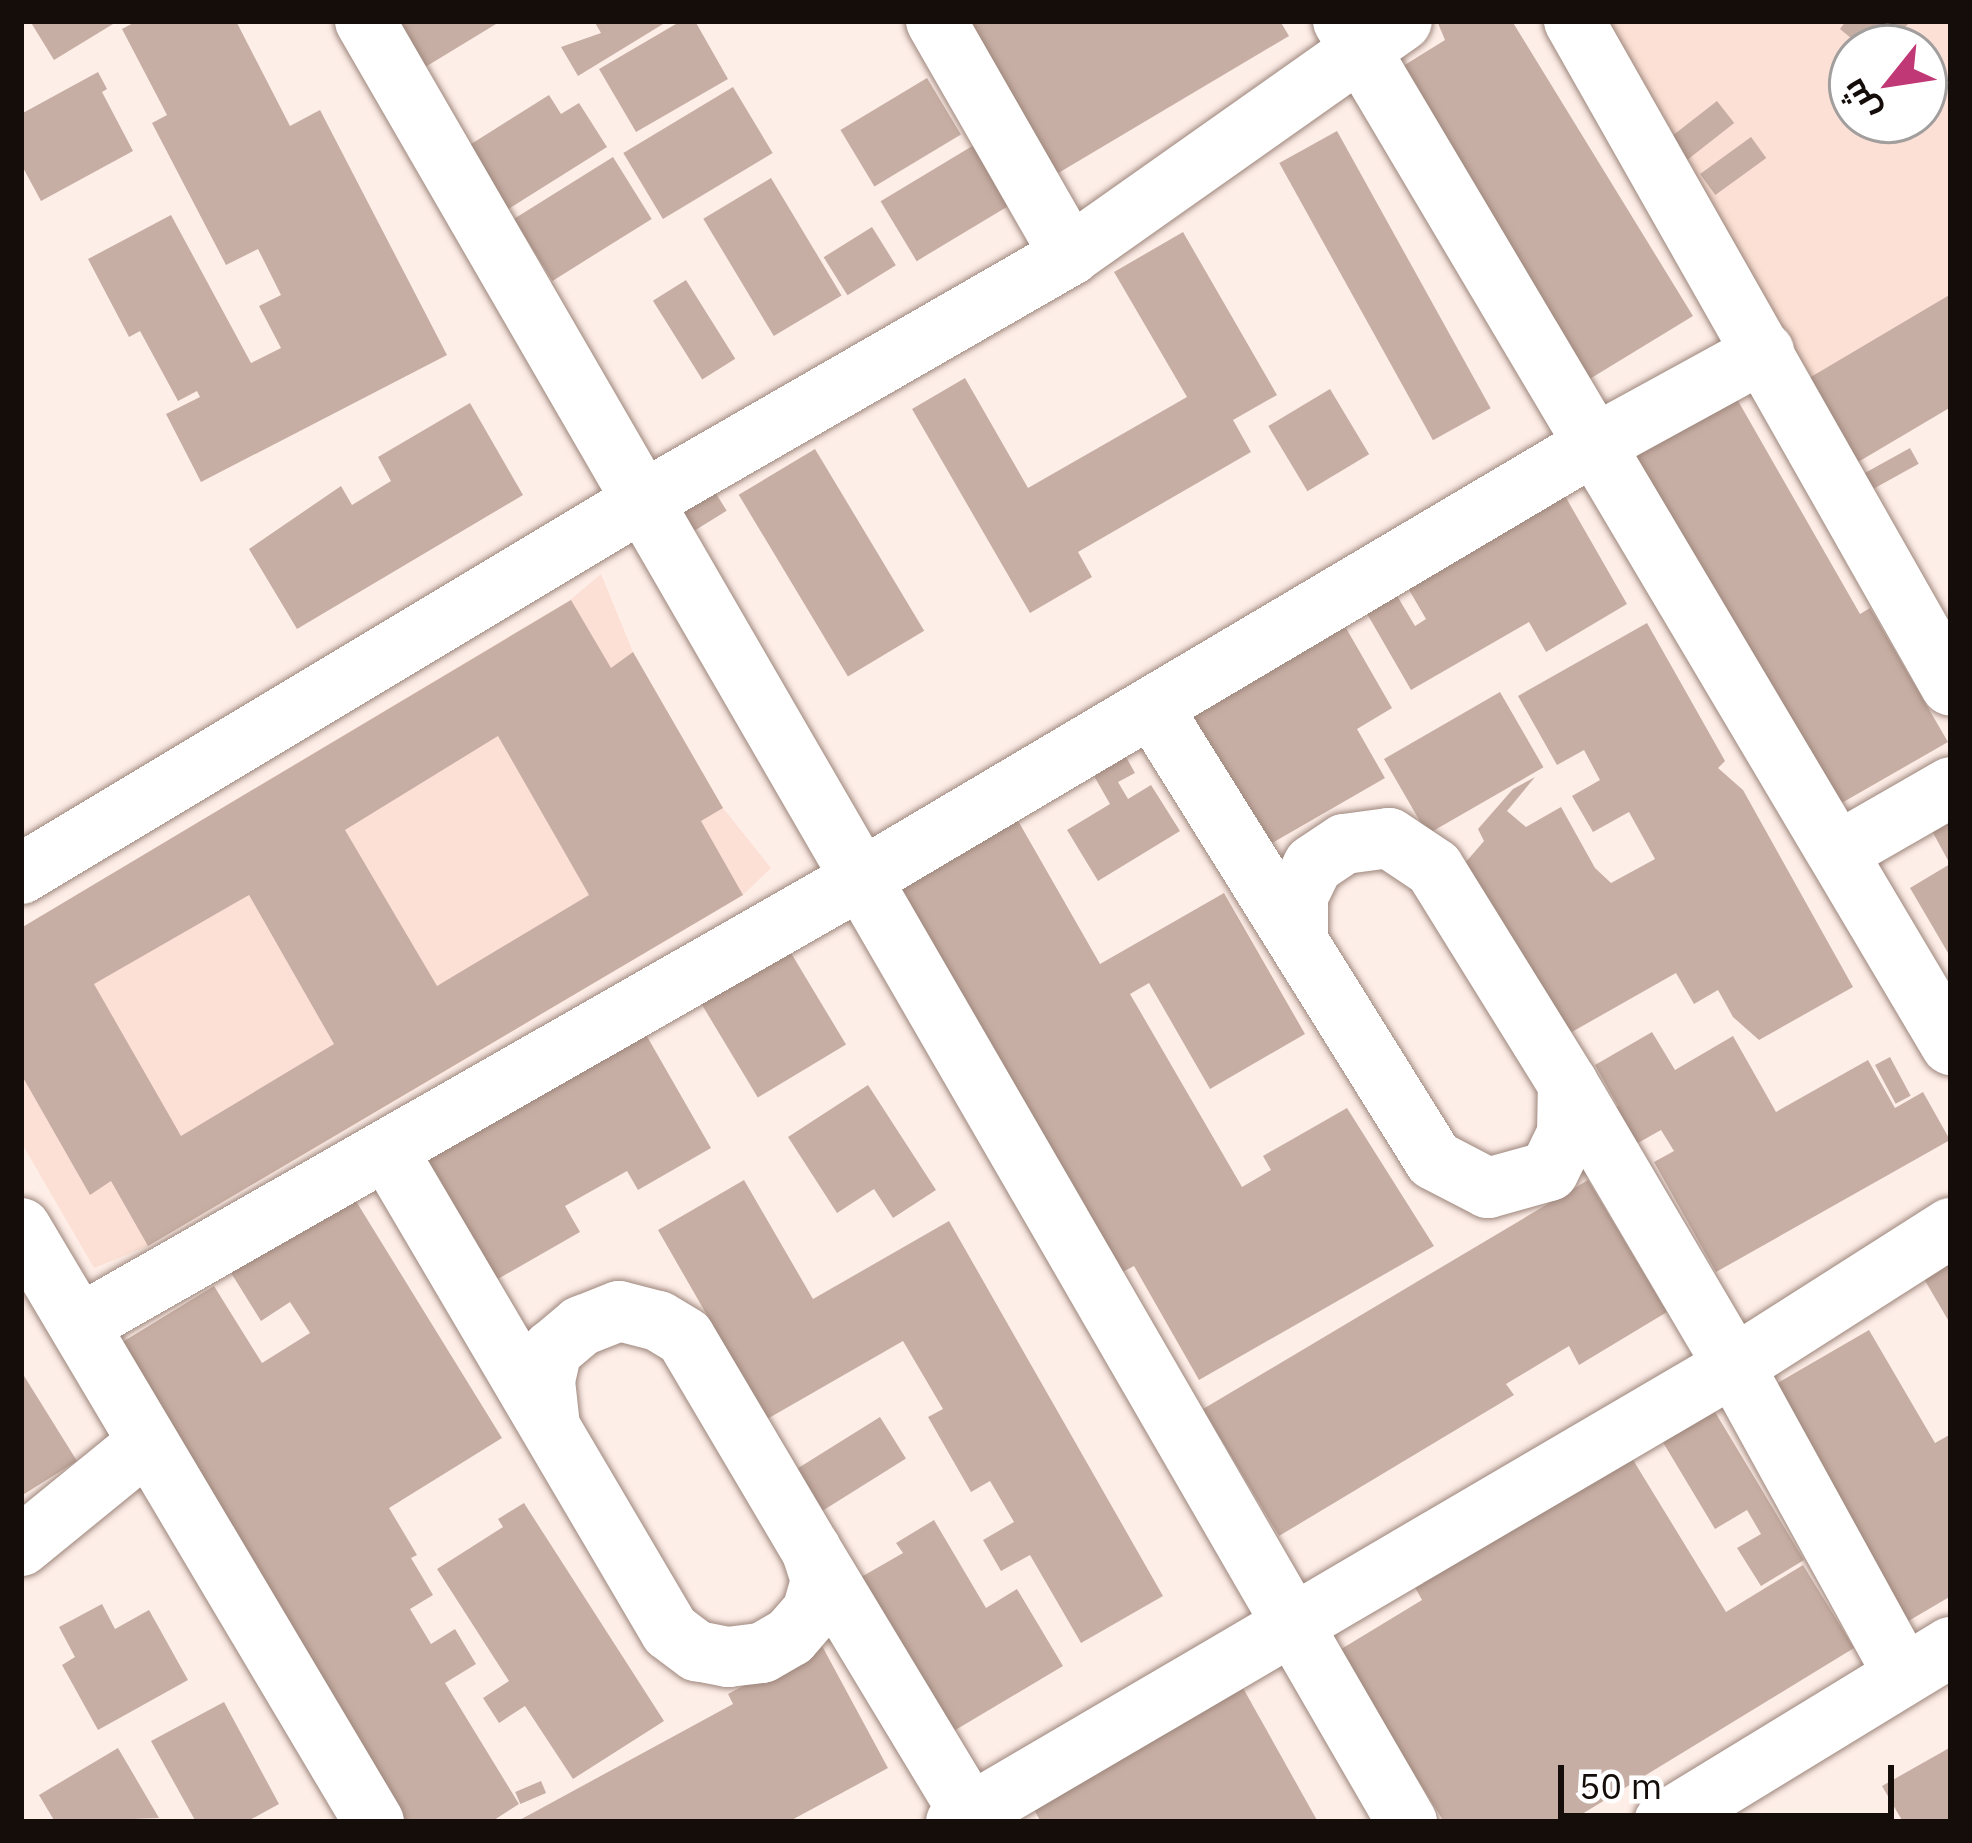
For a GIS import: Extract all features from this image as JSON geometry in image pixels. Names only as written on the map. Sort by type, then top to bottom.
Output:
[{"type":"street","points":[[365,21],[1407,1822]]},
{"type":"street","points":[[936,21],[1070,254]]},
{"type":"street","points":[[1574,21],[1951,686]]},
{"type":"street","points":[[21,874],[643,501],[1070,254],[1368,30],[1594,445],[1951,1046]]},
{"type":"street","points":[[80,1325],[861,880],[1594,445],[1765,352]]},
{"type":"street","points":[[1153,709],[1433,1160],[1460,1178],[1488,1188],[1549,1171],[1567,1135],[1568,1084]]},
{"type":"street","points":[[1838,852],[1951,788]]},
{"type":"street","points":[[1298,940],[1298,896],[1313,865],[1344,844],[1389,838],[1433,868],[1568,1084],[1734,1366],[1927,1661],[1664,1822]]},
{"type":"street","points":[[387,1150],[670,1631],[697,1651],[728,1657],[762,1653],[790,1637],[812,1612],[821,1580],[811,1550]]},
{"type":"street","points":[[21,1228],[354,1816]]},
{"type":"street","points":[[550,1426],[545,1381],[552,1350],[581,1326],[619,1311],[658,1321],[685,1337],[967,1819],[1289,1623],[1734,1366],[1951,1228]]},
{"type":"street","points":[[21,1546],[146,1444]]},
{"type":"shaded area","points":[[1591,21],[1951,21],[1951,307],[1804,392]]},
{"type":"shaded area","points":[[601,574],[633,652],[723,808],[771,868],[743,895],[149,1246],[94,1268],[21,1142],[21,928],[570,600]]},
{"type":"building","points":[[30,21],[118,21],[54,60]]},
{"type":"building","points":[[137,21],[236,21],[290,126],[320,110],[447,355],[201,482],[166,414],[200,397],[197,391],[178,401],[140,331],[129,337],[88,259],[171,215],[251,363],[281,348],[259,306],[281,295],[258,249],[226,265],[152,123],[167,115],[122,29]]},
{"type":"building","points":[[393,21],[501,21],[422,69]]},
{"type":"building","points":[[594,21],[668,21],[578,76],[561,47],[601,33]]},
{"type":"building","points":[[681,21],[695,21],[728,79],[636,132],[599,69]]},
{"type":"building","points":[[964,21],[1280,21],[1289,36],[1055,175]]},
{"type":"building","points":[[1437,21],[1512,21],[1693,316],[1588,380],[1395,71],[1445,40]]},
{"type":"building","points":[[1904,21],[1908,24],[1844,24]]},
{"type":"building","points":[[98,72],[107,89],[102,92],[133,151],[41,201],[21,164],[21,114]]},
{"type":"building","points":[[927,78],[961,135],[874,187],[840,130]]},
{"type":"building","points":[[733,87],[773,153],[663,219],[623,153]]},
{"type":"building","points":[[549,95],[561,114],[579,103],[607,147],[507,210],[468,146]]},
{"type":"building","points":[[1717,101],[1734,123],[1688,159],[1671,137]]},
{"type":"building","points":[[1337,131],[1491,408],[1433,440],[1279,163]]},
{"type":"building","points":[[1751,137],[1766,158],[1715,195],[1700,174]]},
{"type":"building","points":[[974,145],[1010,205],[917,261],[881,201]]},
{"type":"building","points":[[613,157],[652,219],[552,281],[514,219]]},
{"type":"building","points":[[771,178],[842,295],[774,336],[703,219]]},
{"type":"building","points":[[872,227],[896,265],[848,295],[824,257]]},
{"type":"building","points":[[1183,232],[1277,395],[1233,420],[1251,452],[1078,552],[1092,577],[1030,613],[912,409],[965,378],[1028,488],[1187,397],[1114,272]]},
{"type":"building","points":[[686,280],[735,359],[702,380],[653,301]]},
{"type":"building","points":[[1951,294],[1951,407],[1848,468],[1799,384]]},
{"type":"building","points":[[1729,385],[1860,614],[1870,608],[1948,742],[1833,808],[1623,446]]},
{"type":"building","points":[[1330,389],[1369,454],[1307,491],[1268,426]]},
{"type":"building","points":[[470,403],[523,495],[297,629],[249,549],[341,486],[352,505],[391,481],[378,457]]},
{"type":"building","points":[[1910,448],[1919,464],[1862,495],[1853,480]]},
{"type":"building","points":[[815,449],[924,631],[848,677],[739,495]]},
{"type":"building","points":[[1557,482],[1627,604],[1546,652],[1529,622],[1411,690],[1366,612],[1396,594],[1415,626],[1426,619],[1405,583]]},
{"type":"building","points":[[715,492],[727,511],[693,532],[681,513]]},
{"type":"building","points":[[571,600],[611,668],[633,652],[723,808],[701,821],[743,895],[148,1246],[111,1181],[90,1195],[21,1074],[21,928]],"holes":[[[498,736],[589,895],[437,986],[345,830]],[[249,895],[334,1044],[181,1136],[94,984]]]},
{"type":"building","points":[[1342,621],[1392,708],[1357,729],[1385,778],[1267,846],[1189,710]]},
{"type":"building","points":[[1647,623],[1725,761],[1718,768],[1743,790],[1853,987],[1759,1040],[1733,1017],[1718,990],[1694,1004],[1676,973],[1563,1037],[1465,863],[1484,841],[1478,829],[1513,789],[1535,777],[1507,811],[1526,827],[1561,807],[1595,868],[1611,883],[1655,859],[1629,812],[1593,832],[1572,796],[1600,780],[1584,750],[1557,765],[1518,696]]},
{"type":"building","points":[[1500,692],[1544,767],[1427,834],[1384,759]]},
{"type":"building","points":[[1126,757],[1135,773],[1118,782],[1128,799],[1151,785],[1180,831],[1098,881],[1067,830],[1110,804],[1094,776]]},
{"type":"building","points":[[1017,819],[1100,964],[1224,893],[1305,1034],[1210,1089],[1149,983],[1130,994],[1242,1187],[1271,1170],[1263,1156],[1347,1108],[1434,1246],[1199,1380],[1134,1266],[1117,1275],[895,889]]},
{"type":"building","points":[[1951,820],[1951,958],[1910,888],[1950,864],[1932,831]]},
{"type":"building","points":[[776,928],[846,1045],[758,1098],[688,981]]},
{"type":"building","points":[[637,1019],[711,1148],[638,1190],[627,1171],[565,1206],[580,1232],[477,1291],[400,1156]]},
{"type":"building","points":[[1652,1032],[1675,1070],[1733,1036],[1776,1112],[1868,1060],[1895,1108],[1923,1092],[1950,1140],[1716,1272],[1654,1162],[1674,1151],[1661,1130],[1629,1148],[1609,1111],[1618,1106],[1595,1065]]},
{"type":"building","points":[[1890,1057],[1911,1096],[1896,1104],[1875,1065]]},
{"type":"building","points":[[868,1085],[936,1190],[893,1218],[874,1189],[837,1213],[788,1137]]},
{"type":"building","points":[[744,1180],[813,1299],[949,1221],[1163,1596],[1081,1643],[1030,1555],[1001,1571],[983,1540],[1014,1522],[990,1481],[971,1492],[928,1417],[943,1409],[903,1341],[750,1429],[727,1350],[658,1230]]},
{"type":"building","points":[[1588,1180],[1667,1312],[1579,1365],[1569,1346],[1506,1384],[1514,1395],[1279,1536],[1203,1409]]},
{"type":"building","points":[[351,1193],[502,1438],[389,1508],[417,1555],[411,1558],[433,1595],[410,1609],[431,1644],[455,1629],[476,1664],[445,1683],[519,1804],[491,1822],[405,1822],[116,1346],[214,1286],[262,1363],[310,1333],[290,1302],[261,1321],[228,1268]]},
{"type":"building","points":[[1951,1263],[1951,1325],[1924,1279]]},
{"type":"building","points":[[1869,1330],[1935,1443],[1951,1434],[1951,1596],[1900,1626],[1764,1391]]},
{"type":"building","points":[[21,1371],[77,1461],[21,1496]]},
{"type":"building","points":[[1712,1407],[1804,1560],[1761,1586],[1737,1548],[1761,1534],[1747,1510],[1715,1529],[1661,1439]]},
{"type":"building","points":[[880,1417],[906,1459],[819,1513],[793,1472]]},
{"type":"building","points":[[1627,1450],[1726,1612],[1803,1565],[1854,1648],[1569,1822],[1444,1822],[1338,1651],[1422,1600],[1412,1582]]},
{"type":"building","points":[[524,1503],[664,1721],[573,1779],[525,1706],[499,1723],[483,1698],[509,1681],[437,1569],[503,1527],[498,1519]]},
{"type":"building","points":[[934,1520],[986,1608],[1017,1589],[1063,1666],[947,1735],[856,1580],[903,1553],[896,1543]]},
{"type":"building","points":[[102,1604],[115,1629],[149,1610],[188,1680],[98,1730],[62,1665],[75,1657],[59,1627]]},
{"type":"building","points":[[821,1644],[888,1768],[788,1822],[516,1822],[733,1704],[728,1694]]},
{"type":"building","points":[[1243,1688],[1318,1822],[1041,1822],[1032,1806]]},
{"type":"building","points":[[224,1702],[279,1804],[246,1822],[196,1822],[151,1741]]},
{"type":"building","points":[[1951,1747],[1951,1822],[1903,1822],[1882,1786]]},
{"type":"building","points":[[118,1748],[159,1818],[55,1822],[39,1795]]},
{"type":"building","points":[[541,1781],[546,1793],[520,1804],[515,1792]]}]
